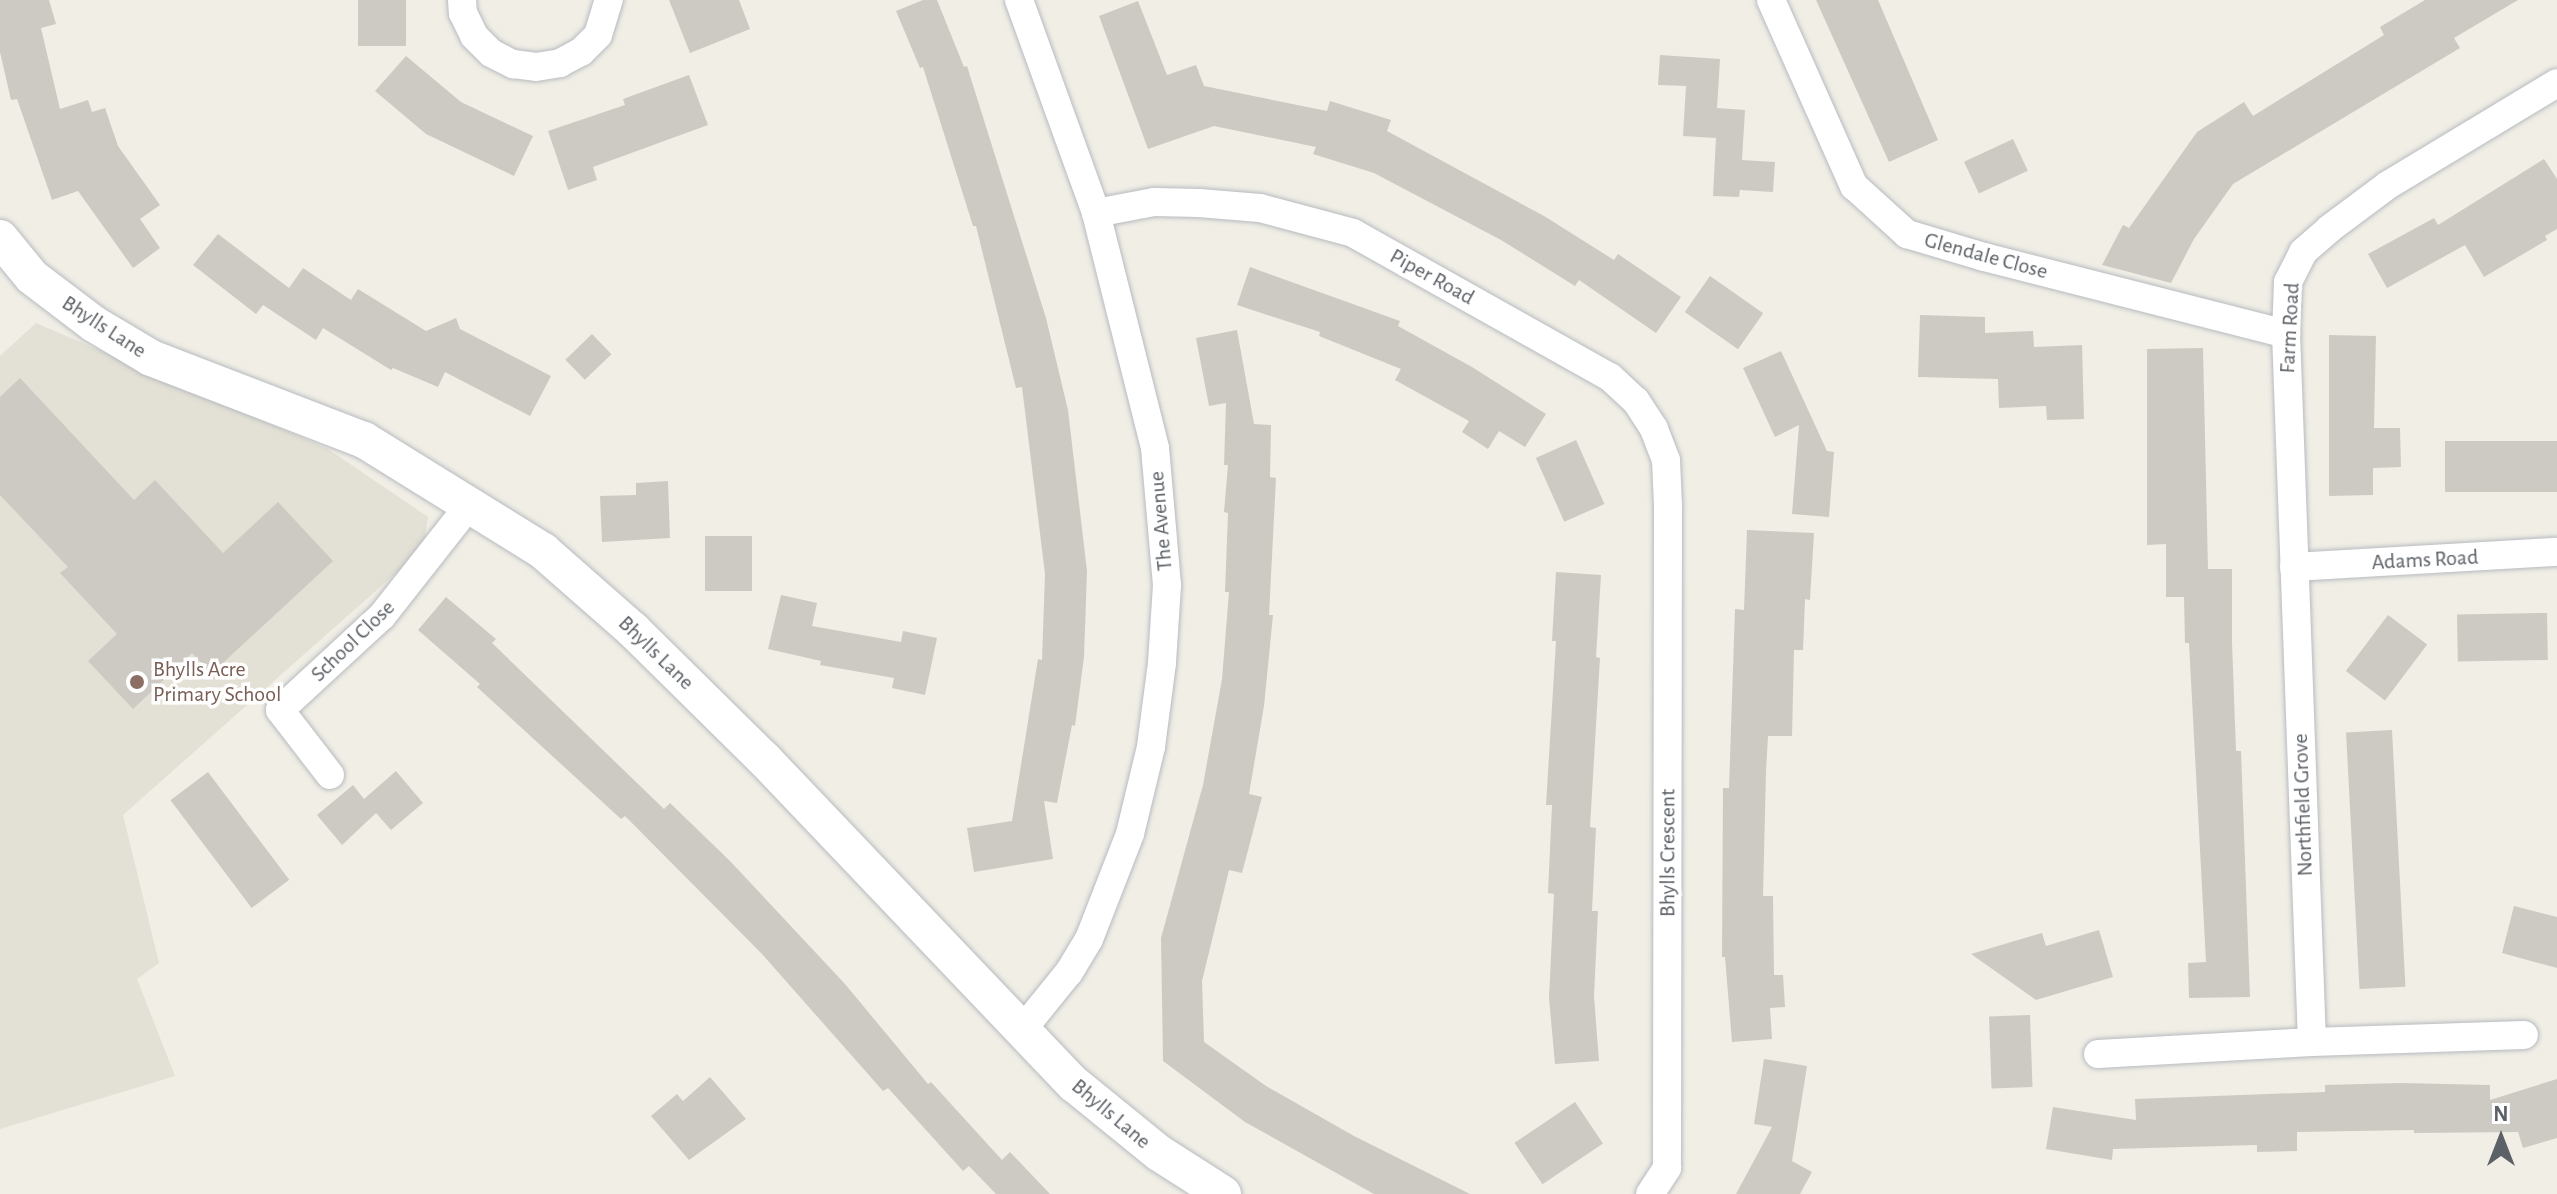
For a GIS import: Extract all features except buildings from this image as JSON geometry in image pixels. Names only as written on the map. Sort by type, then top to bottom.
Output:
[{"type":"street","points":[[462,0],[463,13],[474,36],[491,53],[513,64],[536,67],[560,63],[581,52],[598,35],[609,0]]},
{"type":"street","name":"The Avenue","points":[[1019,0],[1096,213],[1155,448],[1167,585],[1162,663],[1151,747],[1130,834],[1107,900],[1069,972],[1023,1029]]},
{"type":"street","name":"Glendale Close","points":[[1771,0],[1854,186],[1907,234],[1984,257],[2286,334]]},
{"type":"street","name":"Farm Road","points":[[2294,567],[2286,334],[2288,282],[2303,252],[2388,185],[2557,83]]},
{"type":"street","name":"Piper Road","points":[[1096,213],[1154,202],[1199,203],[1260,208],[1353,233],[1610,377],[1636,401],[1654,429],[1666,460],[1668,506]]},
{"type":"street","name":"Bhylls Lane","points":[[0,238],[32,277],[94,324],[151,358],[364,440],[471,503],[543,551],[633,630],[764,759],[1114,1120],[1223,1194]]},
{"type":"street","name":"School Close","points":[[330,775],[280,710],[382,616],[471,503]]},
{"type":"street","name":"Bhylls Crescent","points":[[1650,1194],[1667,1168],[1668,506]]},
{"type":"street","name":"Adams Road","points":[[2294,567],[2557,552]]},
{"type":"street","name":"Northfield Grove","points":[[2294,567],[2312,1042]]},
{"type":"street","points":[[2098,1054],[2312,1042],[2524,1035]]},
{"type":"shaded area","name":"Bhylls Acre Primary School","points":[[36,323],[328,449],[428,517],[423,549],[123,815],[159,963],[137,979],[175,1076],[0,1129],[0,356]]},
{"type":"place","name":"Bhylls Acre Primary School","points":[[137,682]]}]
